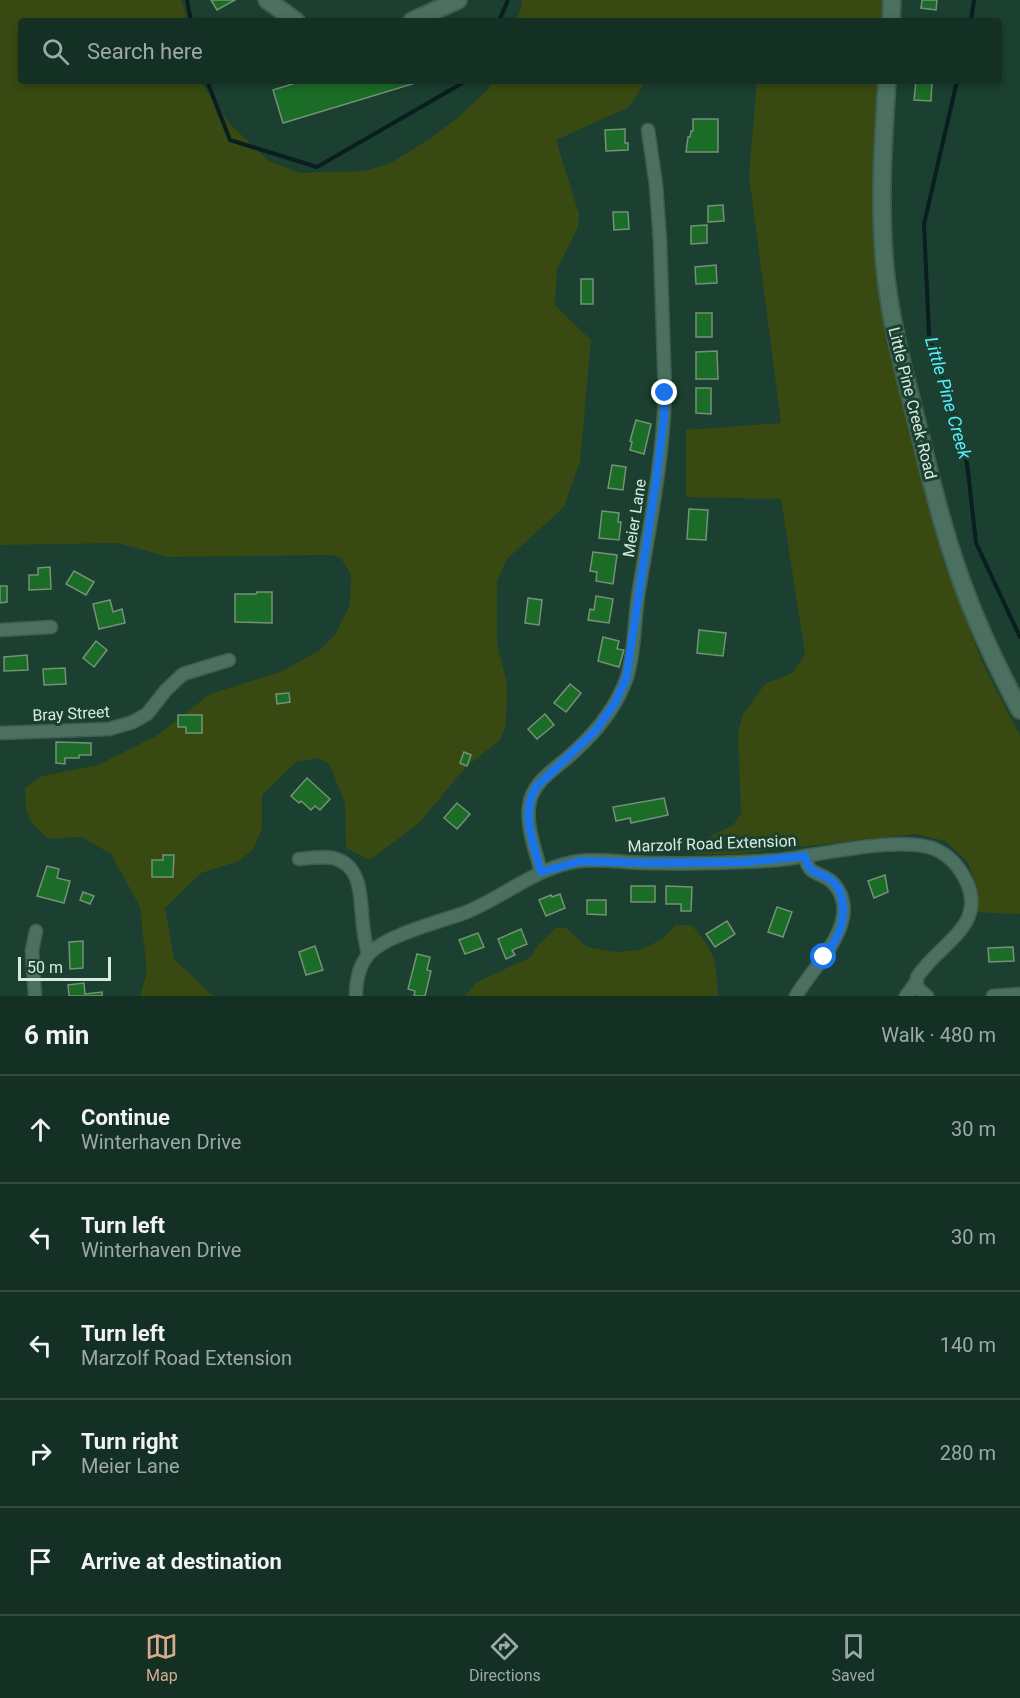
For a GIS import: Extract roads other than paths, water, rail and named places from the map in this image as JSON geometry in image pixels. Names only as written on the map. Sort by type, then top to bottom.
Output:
[{"type":"street","points":[[267,0],[293,18]]},
{"type":"street","points":[[419,18],[458,0]]},
{"type":"street","points":[[891,18],[892,0]]},
{"type":"street","name":"Little Pine Creek Road","points":[[887,84],[882,233],[889,299],[897,344],[953,557],[974,615],[1020,710]]},
{"type":"street","name":"Meier Lane","points":[[541,872],[529,824],[531,795],[542,779],[595,731],[621,691],[629,668],[650,525],[664,418],[665,393],[660,241],[656,185],[648,130]]},
{"type":"street","points":[[0,630],[51,627]]},
{"type":"street","name":"Bray Street","points":[[0,733],[120,727],[147,714],[166,690],[183,674],[229,660]]},
{"type":"street","name":"Marzolf Road Extension","points":[[368,954],[385,943],[467,912],[541,872],[581,861],[745,862],[885,845],[921,844],[941,852],[963,875],[969,888],[970,912],[966,923],[917,976],[917,981],[906,996]]},
{"type":"street","points":[[796,996],[836,939],[842,919],[842,900],[836,886],[830,879],[810,871],[805,856]]},
{"type":"street","points":[[299,859],[330,857],[340,860],[351,869],[360,888],[368,954],[359,972],[356,996]]},
{"type":"street","points":[[35,996],[32,951],[36,930]]},
{"type":"street","points":[[917,981],[920,991],[927,996]]},
{"type":"street","points":[[993,996],[1020,994]]},
{"type":"waterway","name":"Little Pine Creek","points":[[187,0],[190,18]]},
{"type":"waterway","name":"Little Pine Creek","points":[[500,18],[508,0]]},
{"type":"waterway","name":"Little Pine Creek","points":[[971,18],[974,0]]},
{"type":"waterway","name":"Little Pine Creek","points":[[208,84],[230,140],[317,167],[461,84]]},
{"type":"waterway","name":"Little Pine Creek","points":[[956,84],[924,224],[929,334],[967,463],[976,543],[1020,637]]}]
